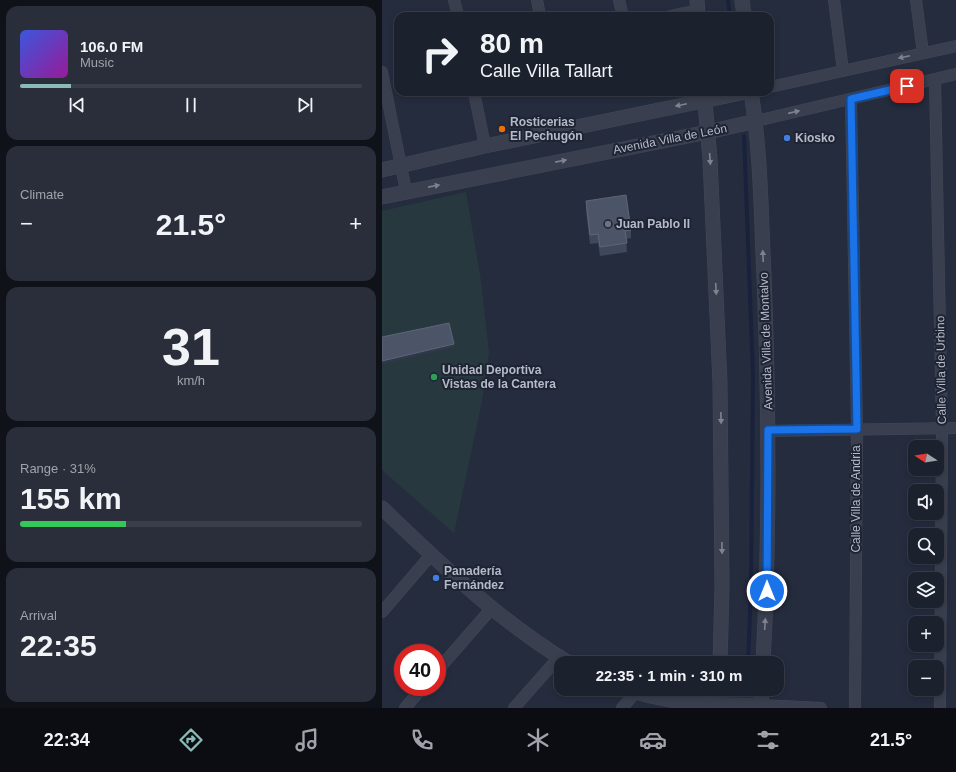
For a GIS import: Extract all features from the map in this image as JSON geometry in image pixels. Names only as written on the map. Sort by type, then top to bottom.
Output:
[{"type":"street","points":[[454,0],[457,12]]},
{"type":"street","points":[[537,0],[539,12]]},
{"type":"street","points":[[620,0],[622,12]]},
{"type":"street","points":[[742,0],[744,12]]},
{"type":"street","points":[[834,0],[843,71]]},
{"type":"street","points":[[916,0],[923,53]]},
{"type":"street","points":[[686,12],[698,9]]},
{"type":"street","points":[[774,86],[956,46]]},
{"type":"street","points":[[382,72],[406,191]]},
{"type":"street","name":"Avenida Villa de León","points":[[382,197],[708,132],[956,74]]},
{"type":"street","name":"Calle Villa de Urbino","points":[[935,79],[942,429],[940,708]]},
{"type":"street","points":[[475,96],[485,146]]},
{"type":"street","points":[[382,170],[704,96],[711,167],[720,383],[722,587],[720,656]]},
{"type":"street","name":"Avenida Villa de Montalvo","points":[[752,96],[756,121],[759,158],[768,367],[767,591],[763,656]]},
{"type":"street","name":"Calle Villa de Andria","points":[[851,99],[857,429],[855,708]]},
{"type":"street","points":[[768,430],[956,428]]},
{"type":"street","points":[[382,508],[431,555],[491,608],[530,638],[558,656]]},
{"type":"street","points":[[382,612],[431,555]]},
{"type":"street","points":[[446,660],[491,608]]},
{"type":"street","points":[[514,708],[554,670]]},
{"type":"street","points":[[405,708],[415,696]]},
{"type":"street","points":[[622,708],[628,696]]},
{"type":"street","points":[[654,696],[718,707],[821,708]]},
{"type":"street","points":[[718,707],[719,696]]},
{"type":"street","points":[[761,707],[762,696]]},
{"type":"shaded area","name":"Unidad Deportiva Vistas de la Cantera","points":[[466,192],[481,281],[489,353],[482,401],[454,533],[382,470],[382,211]]},
{"type":"building","name":"Juan Pablo II","points":[[626,195],[631,230],[625,231],[627,243],[600,247],[598,234],[590,235],[586,201]]},
{"type":"building","points":[[449,323],[454,344],[382,361],[382,337]]},
{"type":"waterway","points":[[728,0],[730,12]]},
{"type":"waterway","points":[[744,136],[753,375],[751,589],[748,656]]},
{"type":"place","name":"Rosticerias El Pechugón","points":[[502,129]]},
{"type":"place","name":"Kiosko","points":[[787,138]]},
{"type":"place","name":"Juan Pablo II","points":[[608,224]]},
{"type":"place","name":"Unidad Deportiva Vistas de la Cantera","points":[[434,377]]},
{"type":"place","name":"Panadería Fernández","points":[[436,578]]},
{"type":"route","points":[[767,591],[768,430],[857,429],[851,99],[907,86]]}]
